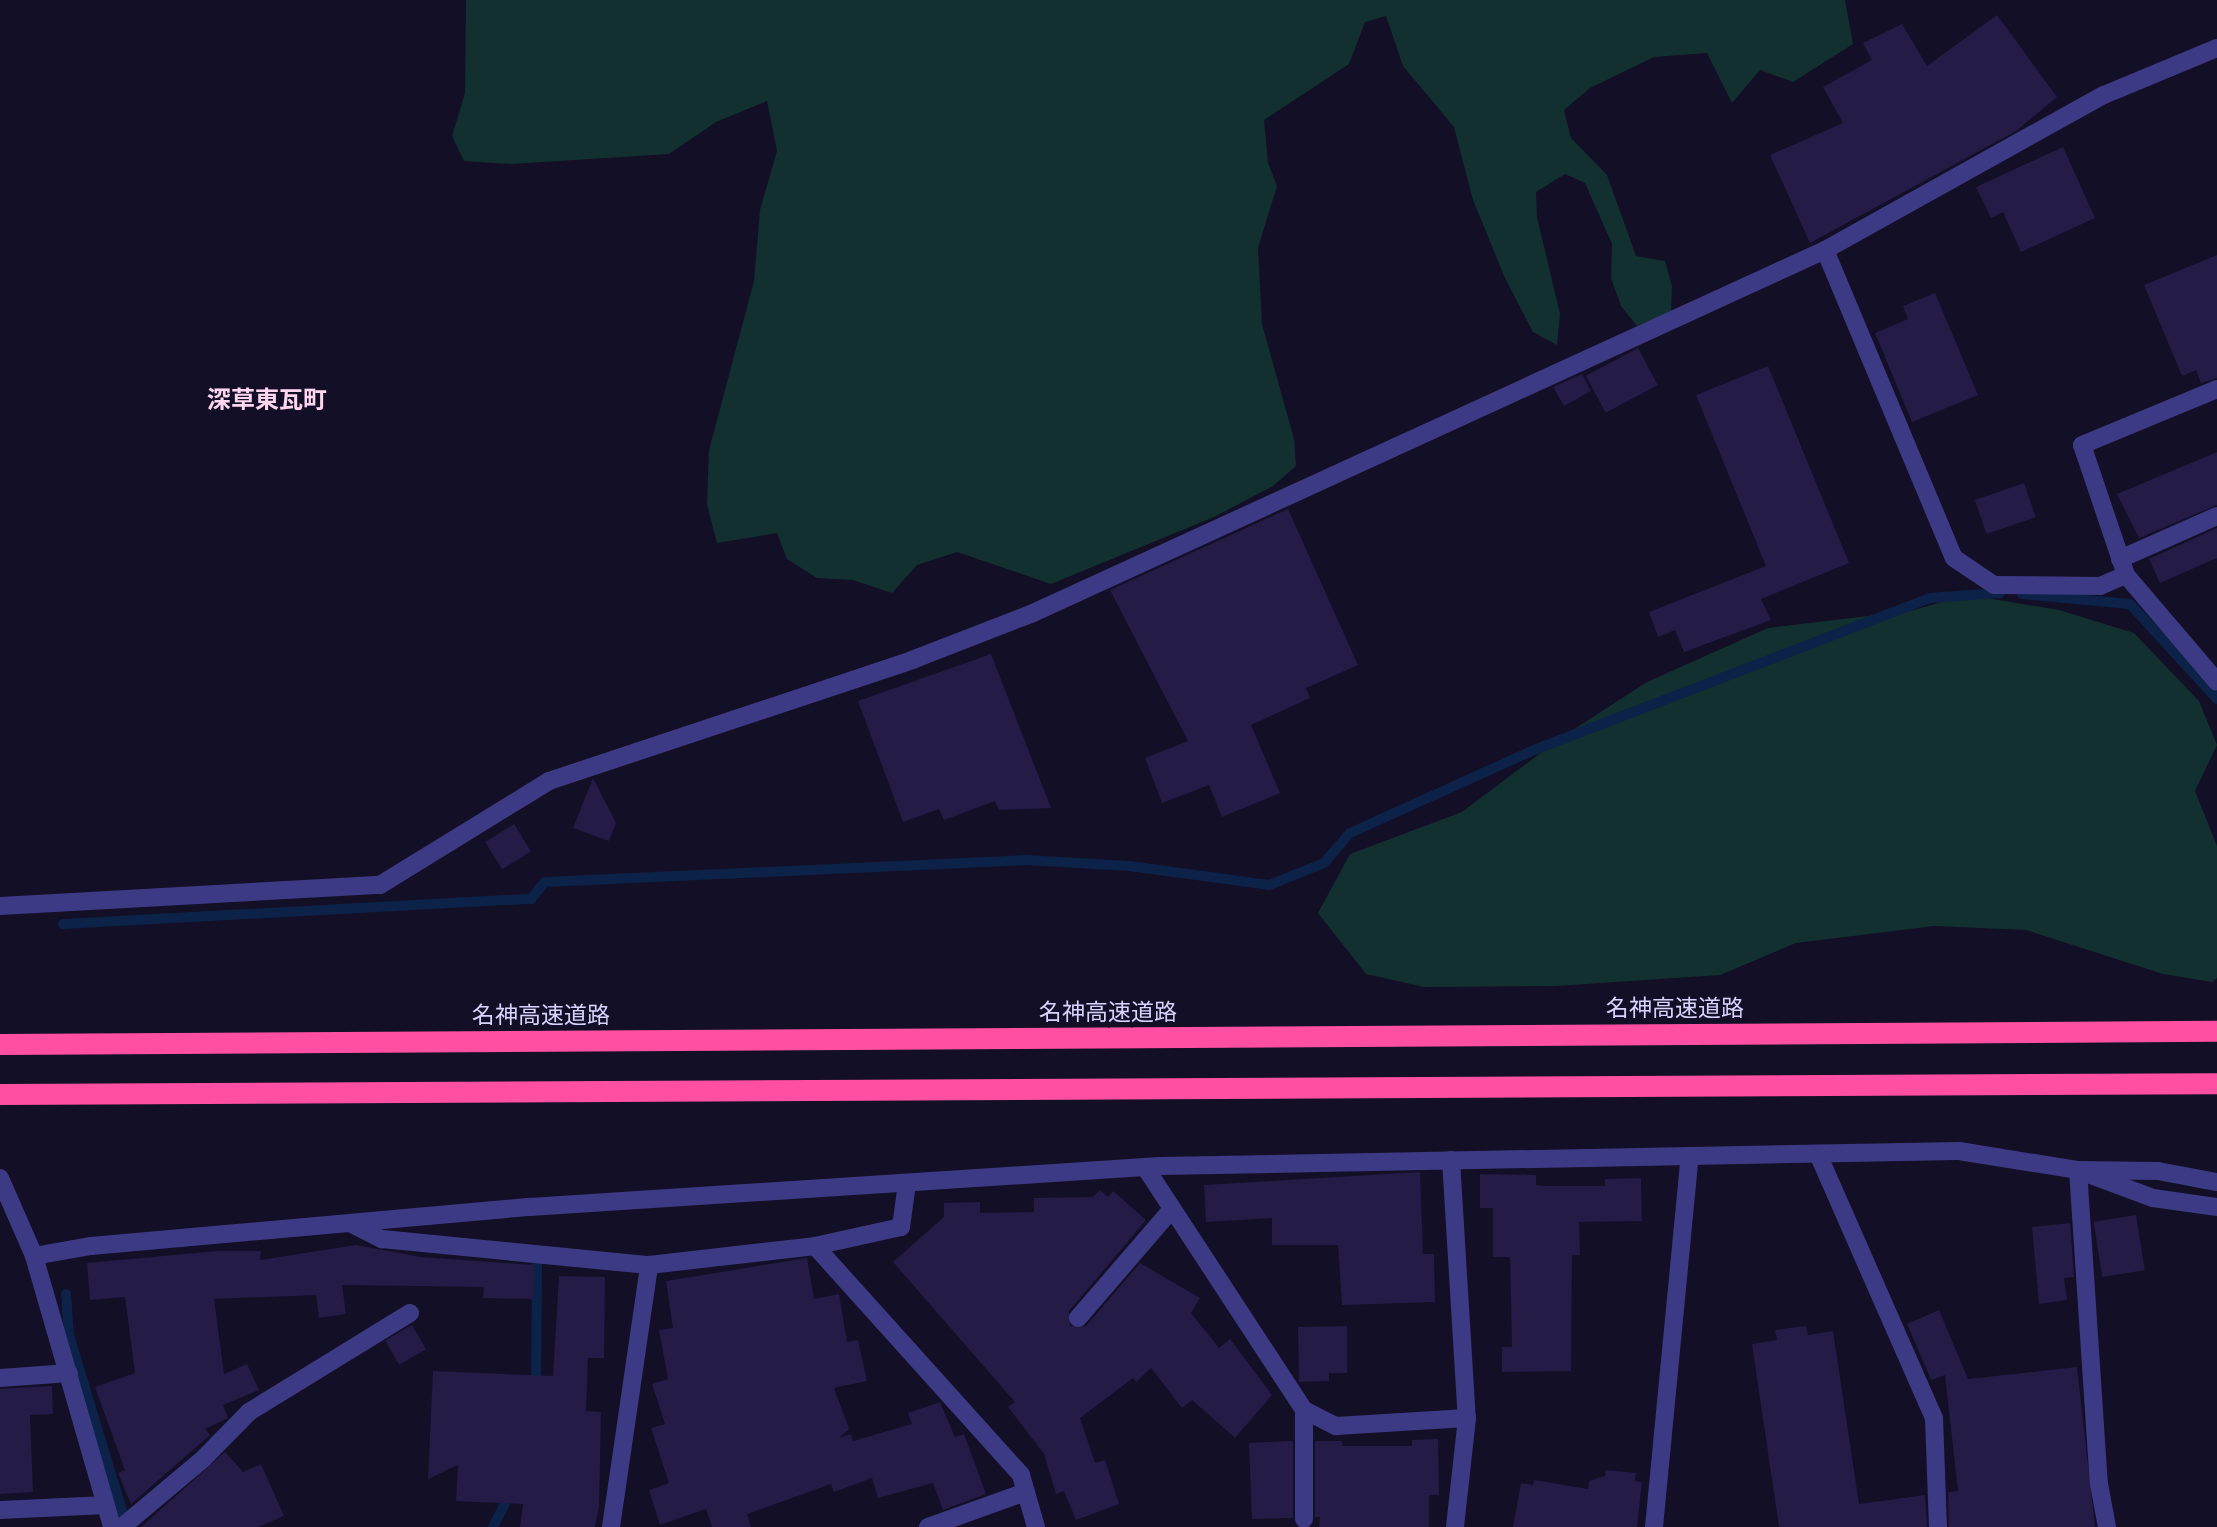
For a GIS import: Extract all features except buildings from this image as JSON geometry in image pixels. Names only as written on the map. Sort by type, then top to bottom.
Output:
[{"type":"highway","name":"名神高速道路","points":[[0,1044],[2217,1031]]},
{"type":"highway","points":[[0,1094],[2217,1083]]},
{"type":"street","points":[[0,906],[380,885],[549,781],[912,660],[1033,613],[1825,250],[2104,95],[2217,48]]},
{"type":"street","points":[[1825,250],[1954,558],[1994,585],[2100,586],[2123,567],[2217,516]]},
{"type":"street","points":[[2217,389],[2082,445],[2123,567],[2217,682]]},
{"type":"street","points":[[34,1256],[91,1246],[530,1207],[1144,1167],[1959,1151],[2078,1170],[2158,1171],[2217,1182]]},
{"type":"street","points":[[1818,1154],[1934,1418],[1938,1527]]},
{"type":"street","points":[[1654,1527],[1690,1156]]},
{"type":"street","points":[[1451,1160],[1467,1418],[1455,1527]]},
{"type":"street","points":[[1144,1167],[1304,1410],[1336,1426],[1467,1418]]},
{"type":"street","points":[[2078,1170],[2153,1198],[2217,1207]]},
{"type":"street","points":[[2078,1170],[2099,1484],[2107,1527]]},
{"type":"street","points":[[0,1178],[34,1256],[112,1527]]},
{"type":"street","points":[[352,1224],[382,1239],[649,1265],[815,1246],[901,1227],[907,1184]]},
{"type":"street","points":[[1078,1318],[1172,1209]]},
{"type":"street","points":[[815,1246],[1021,1475],[1036,1527]]},
{"type":"street","points":[[611,1527],[649,1265]]},
{"type":"street","points":[[127,1524],[249,1412],[410,1312]]},
{"type":"street","points":[[0,1378],[69,1373]]},
{"type":"street","points":[[1304,1410],[1304,1519]]},
{"type":"street","points":[[928,1527],[1026,1492]]},
{"type":"street","points":[[0,1510],[106,1505]]},
{"type":"green space","points":[[466,0],[1845,0],[1853,44],[1793,82],[1760,70],[1732,103],[1707,53],[1654,57],[1590,88],[1564,110],[1571,138],[1607,175],[1636,256],[1665,261],[1672,286],[1671,312],[1637,326],[1621,306],[1611,278],[1612,244],[1585,183],[1565,174],[1536,192],[1537,217],[1560,314],[1557,345],[1533,332],[1505,278],[1473,200],[1454,127],[1403,66],[1386,16],[1365,22],[1349,64],[1264,120],[1268,163],[1277,186],[1258,248],[1262,324],[1294,439],[1296,466],[1273,486],[1214,517],[1051,584],[957,552],[917,565],[892,593],[853,580],[817,578],[787,559],[777,533],[717,543],[707,504],[709,450],[754,281],[760,210],[777,151],[767,101],[716,122],[669,154],[511,164],[464,161],[452,136],[465,93]]},
{"type":"green space","points":[[1968,595],[2059,610],[2134,633],[2199,701],[2217,745],[2195,791],[2217,846],[2217,978],[2212,982],[2163,974],[2026,930],[1934,926],[1796,943],[1720,975],[1556,986],[1424,987],[1366,974],[1318,913],[1350,854],[1462,812],[1562,737],[1647,682],[1768,628],[1910,611]]},
{"type":"waterway","points":[[63,924],[531,899],[545,882],[1025,860],[1129,866],[1269,885],[1324,863],[1350,833],[1534,750],[1929,598],[2000,593]]},
{"type":"waterway","points":[[2022,594],[2130,604],[2217,699]]},
{"type":"waterway","points":[[536,1387],[537,1265]]},
{"type":"waterway","points":[[66,1294],[69,1335],[127,1527]]},
{"type":"waterway","points":[[493,1527],[510,1494]]},
{"type":"district","name":"深草東瓦町","points":[[267,400]]}]
